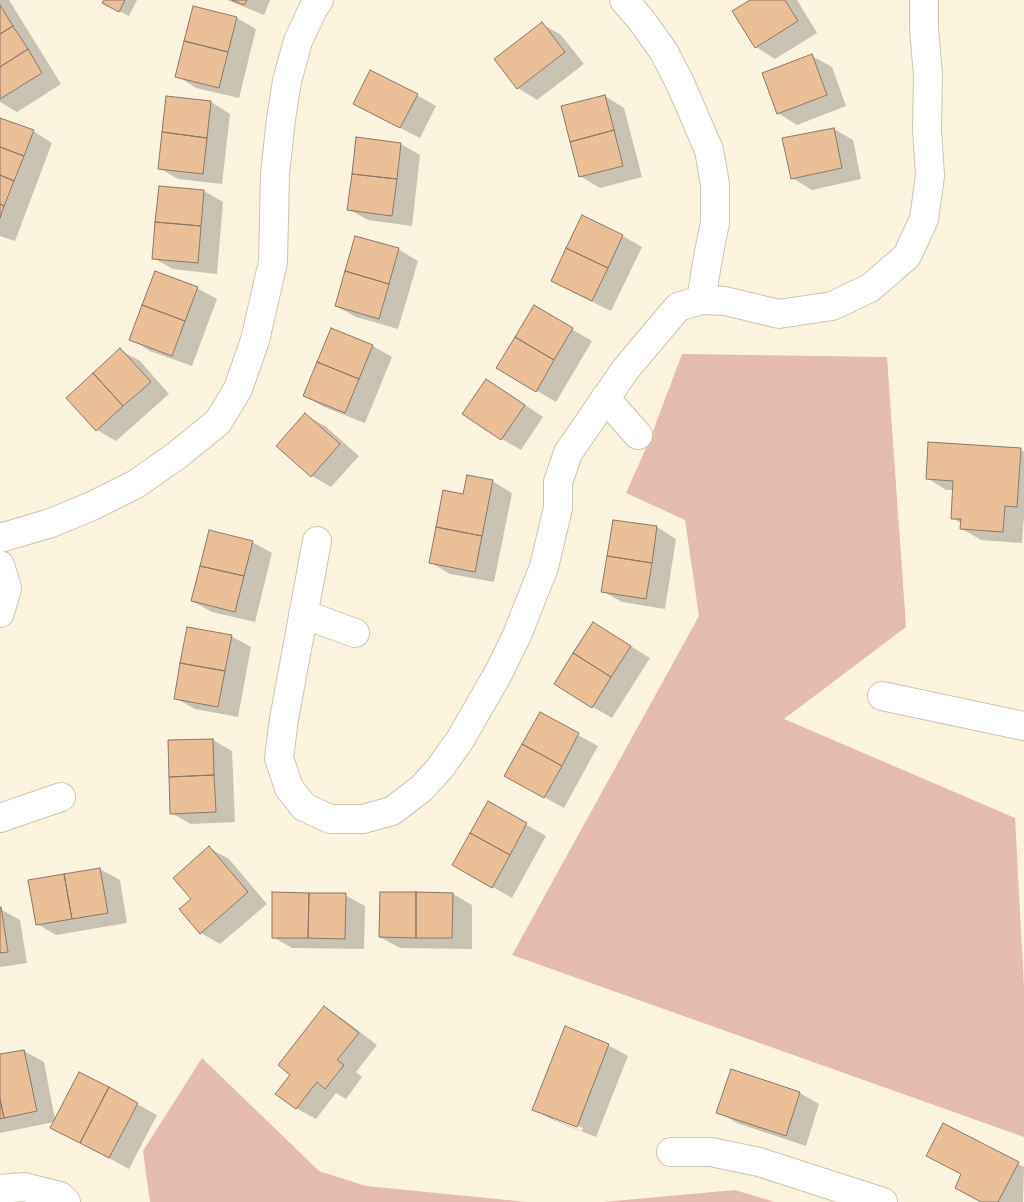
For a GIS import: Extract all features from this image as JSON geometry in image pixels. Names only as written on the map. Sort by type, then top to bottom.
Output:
[{"type":"street","points":[[0,538],[51,523],[92,506],[136,484],[176,456],[218,422],[238,389],[255,340],[273,262],[275,174],[287,81],[298,41],[319,0]]},
{"type":"street","points":[[624,0],[664,52],[680,83],[709,150],[715,184],[715,223],[702,300]]},
{"type":"street","points":[[317,541],[284,719],[279,758],[290,788],[304,807],[330,819],[363,819],[392,810],[422,788],[440,768],[460,740],[499,672],[517,635],[544,567],[558,508],[558,482],[568,453],[625,370],[678,307],[702,300],[725,301],[780,314],[832,306],[870,288],[907,256],[924,219],[930,176],[924,0]]},
{"type":"street","points":[[605,398],[638,435]]},
{"type":"street","points":[[0,565],[7,588],[0,613]]},
{"type":"street","points":[[304,614],[355,633]]},
{"type":"street","points":[[882,696],[1024,726]]},
{"type":"street","points":[[0,818],[61,797]]},
{"type":"street","points":[[671,1152],[711,1152],[759,1162],[883,1202]]},
{"type":"street","points":[[0,1189],[24,1187],[60,1196],[66,1202]]},
{"type":"shaded area","points":[[682,354],[887,357],[906,627],[784,719],[1015,818],[1024,987],[1024,1137],[512,955],[699,616],[685,520],[626,493],[650,439]]},
{"type":"shaded area","points":[[202,1058],[319,1171],[366,1186],[527,1202],[150,1202],[143,1151]]},
{"type":"shaded area","points":[[735,1190],[775,1202],[603,1202]]},
{"type":"building","points":[[104,0],[125,0],[119,12],[102,3]]},
{"type":"building","points":[[232,0],[247,0],[244,5]]},
{"type":"building","points":[[750,0],[785,0],[798,21],[755,48],[732,11]]},
{"type":"building","points":[[0,5],[13,26],[0,34]]},
{"type":"building","points":[[193,6],[237,17],[228,52],[184,41]]},
{"type":"building","points":[[542,22],[565,52],[517,89],[494,59]]},
{"type":"building","points":[[13,26],[28,49],[0,67],[0,34]]},
{"type":"building","points":[[184,41],[228,52],[219,88],[175,77]]},
{"type":"building","points":[[28,49],[42,73],[0,99],[0,67]]},
{"type":"building","points":[[812,54],[827,95],[777,114],[762,73]]},
{"type":"building","points":[[370,70],[418,94],[400,128],[353,104]]},
{"type":"building","points":[[605,95],[614,130],[570,142],[561,106]]},
{"type":"building","points":[[166,96],[211,101],[207,138],[162,132]]},
{"type":"building","points":[[0,118],[34,130],[24,156],[0,147]]},
{"type":"building","points":[[834,128],[842,168],[791,179],[782,138]]},
{"type":"building","points":[[614,130],[623,166],[579,177],[570,142]]},
{"type":"building","points":[[162,132],[207,138],[203,174],[158,169]]},
{"type":"building","points":[[356,137],[401,143],[397,179],[352,174]]},
{"type":"building","points":[[0,147],[24,156],[14,181],[0,175]]},
{"type":"building","points":[[352,174],[397,179],[392,216],[347,210]]},
{"type":"building","points":[[0,175],[14,181],[4,206],[0,204]]},
{"type":"building","points":[[159,186],[204,190],[201,226],[155,222]]},
{"type":"building","points":[[0,204],[4,206],[0,218]]},
{"type":"building","points":[[582,215],[623,235],[608,268],[566,248]]},
{"type":"building","points":[[155,222],[201,226],[198,263],[152,259]]},
{"type":"building","points":[[355,236],[399,248],[389,284],[345,271]]},
{"type":"building","points":[[566,248],[608,268],[592,301],[551,281]]},
{"type":"building","points":[[155,271],[198,287],[185,321],[142,305]]},
{"type":"building","points":[[345,271],[389,284],[379,319],[335,306]]},
{"type":"building","points":[[142,305],[185,321],[172,356],[129,340]]},
{"type":"building","points":[[534,305],[573,328],[554,360],[515,337]]},
{"type":"building","points":[[331,328],[373,345],[359,379],[317,362]]},
{"type":"building","points":[[515,337],[554,360],[536,392],[496,368]]},
{"type":"building","points":[[120,348],[151,382],[123,406],[93,373]]},
{"type":"building","points":[[317,362],[359,379],[345,413],[303,396]]},
{"type":"building","points":[[93,373],[123,406],[96,431],[66,398]]},
{"type":"building","points":[[486,379],[525,405],[501,440],[462,414]]},
{"type":"building","points":[[305,413],[340,444],[311,477],[276,446]]},
{"type":"building","points":[[928,442],[1021,448],[1017,507],[1005,506],[1003,532],[960,529],[961,519],[951,519],[953,481],[926,479]]},
{"type":"building","points":[[467,475],[493,480],[482,536],[436,527],[443,490],[463,494]]},
{"type":"building","points":[[613,520],[657,526],[652,563],[607,556]]},
{"type":"building","points":[[436,527],[482,536],[475,572],[429,563]]},
{"type":"building","points":[[209,530],[253,541],[244,576],[200,566]]},
{"type":"building","points":[[607,556],[652,563],[646,599],[601,592]]},
{"type":"building","points":[[200,566],[244,576],[235,612],[191,601]]},
{"type":"building","points":[[593,622],[631,646],[611,677],[573,653]]},
{"type":"building","points":[[187,627],[232,635],[225,671],[180,663]]},
{"type":"building","points":[[573,653],[611,677],[592,708],[554,684]]},
{"type":"building","points":[[180,663],[225,671],[218,707],[174,699]]},
{"type":"building","points":[[540,712],[579,733],[562,766],[522,744]]},
{"type":"building","points":[[213,739],[214,775],[169,777],[168,740]]},
{"type":"building","points":[[522,744],[562,766],[544,798],[504,776]]},
{"type":"building","points":[[214,775],[216,812],[170,814],[169,777]]},
{"type":"building","points":[[488,801],[527,823],[510,855],[470,833]]},
{"type":"building","points":[[470,833],[510,855],[492,888],[452,865]]},
{"type":"building","points":[[209,846],[248,892],[200,934],[179,909],[191,899],[173,878]]},
{"type":"building","points":[[100,868],[108,913],[72,919],[64,874]]},
{"type":"building","points":[[64,874],[72,919],[36,925],[28,880]]},
{"type":"building","points":[[272,892],[309,893],[308,938],[272,938]]},
{"type":"building","points":[[380,892],[416,892],[416,938],[379,937]]},
{"type":"building","points":[[416,892],[453,893],[452,938],[416,938]]},
{"type":"building","points":[[309,893],[346,893],[345,939],[308,938]]},
{"type":"building","points":[[0,907],[8,952],[0,953]]},
{"type":"building","points":[[324,1006],[359,1033],[337,1060],[344,1065],[325,1089],[317,1082],[296,1109],[275,1094],[290,1075],[278,1065]]},
{"type":"building","points":[[565,1026],[609,1044],[577,1127],[532,1110]]},
{"type":"building","points":[[24,1050],[37,1111],[4,1118],[0,1099],[0,1054]]},
{"type":"building","points":[[731,1069],[800,1092],[786,1136],[716,1113]]},
{"type":"building","points":[[79,1072],[109,1087],[80,1143],[50,1128]]},
{"type":"building","points":[[109,1087],[138,1103],[109,1158],[80,1143]]},
{"type":"building","points":[[0,1099],[4,1118],[0,1119]]},
{"type":"building","points":[[943,1123],[1019,1162],[998,1202],[981,1202],[955,1188],[961,1174],[926,1156]]}]
